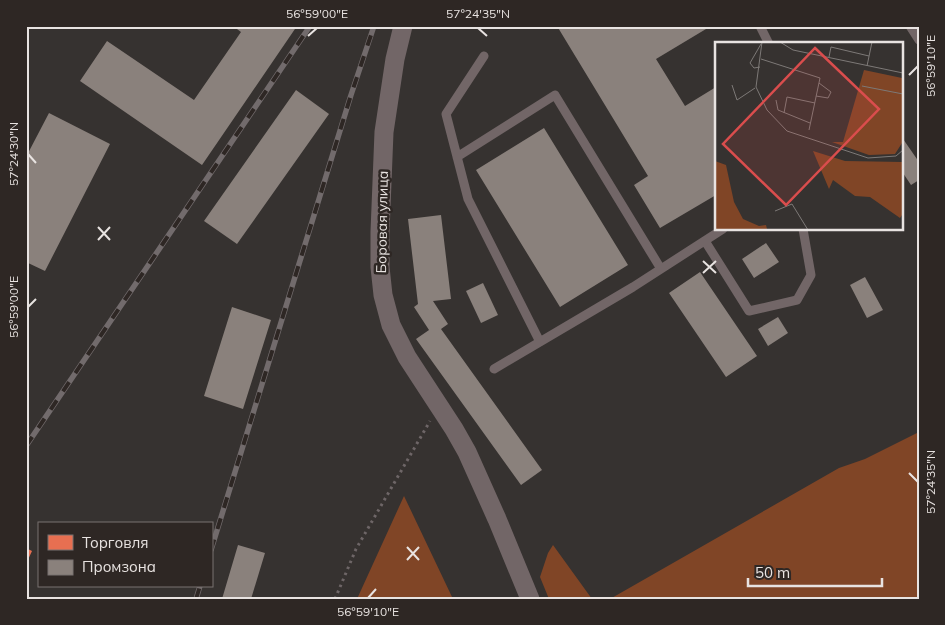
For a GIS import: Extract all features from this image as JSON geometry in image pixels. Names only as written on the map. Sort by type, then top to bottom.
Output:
[{"type":"street","name":"Боровая улица","points":[[403,26],[394,58],[384,132],[380,267],[383,295],[391,325],[407,357],[467,452],[530,599]]},
{"type":"lane","points":[[760,26],[768,42]]},
{"type":"lane","points":[[910,26],[919,40]]},
{"type":"lane","points":[[484,56],[446,114],[468,199],[540,342]]},
{"type":"lane","points":[[457,157],[556,95],[661,269]]},
{"type":"lane","points":[[494,369],[661,269],[721,230]]},
{"type":"lane","points":[[705,240],[749,311],[797,300],[811,275],[803,230]]},
{"type":"path","points":[[335,599],[356,549],[404,463],[439,406]]},
{"type":"shaded area","points":[[919,432],[919,599],[610,599],[839,468],[865,459]]},
{"type":"shaded area","points":[[404,496],[453,599],[357,599]]},
{"type":"shaded area","points":[[553,545],[592,599],[549,599],[540,577],[548,553]]},
{"type":"building: Торговля","points":[[26,548],[32,551],[26,564]]},
{"type":"building: Промзона","points":[[233,26],[297,26],[202,165],[80,81],[107,41],[194,100],[241,32]]},
{"type":"building: Промзона","points":[[557,26],[711,26],[656,59],[685,106],[715,88],[715,196],[660,228],[634,185],[648,176]]},
{"type":"building: Промзона","points":[[296,90],[329,114],[237,244],[204,221]]},
{"type":"building: Промзона","points":[[49,113],[110,144],[45,271],[26,262],[26,157]]},
{"type":"building: Промзона","points":[[544,128],[628,265],[560,307],[476,170]]},
{"type":"building: Промзона","points":[[902,137],[919,162],[919,180],[911,185],[902,172]]},
{"type":"building: Промзона","points":[[441,215],[451,299],[433,301],[448,324],[441,329],[542,470],[521,485],[416,339],[429,330],[414,307],[418,304],[408,219]]},
{"type":"building: Промзона","points":[[766,243],[779,262],[754,278],[742,259]]},
{"type":"building: Промзона","points":[[700,272],[757,356],[726,377],[669,293]]},
{"type":"building: Промзона","points":[[865,277],[883,310],[867,318],[850,285]]},
{"type":"building: Промзона","points":[[483,283],[498,315],[481,323],[466,291]]},
{"type":"building: Промзона","points":[[232,307],[271,320],[243,409],[204,396]]},
{"type":"building: Промзона","points":[[778,317],[788,333],[768,346],[758,329]]},
{"type":"building: Промзона","points":[[238,545],[265,553],[251,599],[222,599]]},
{"type":"railway","points":[[26,446],[310,26]]},
{"type":"railway","points":[[212,547],[374,26]]},
{"type":"railway","points":[[196,599],[199,588]]}]
